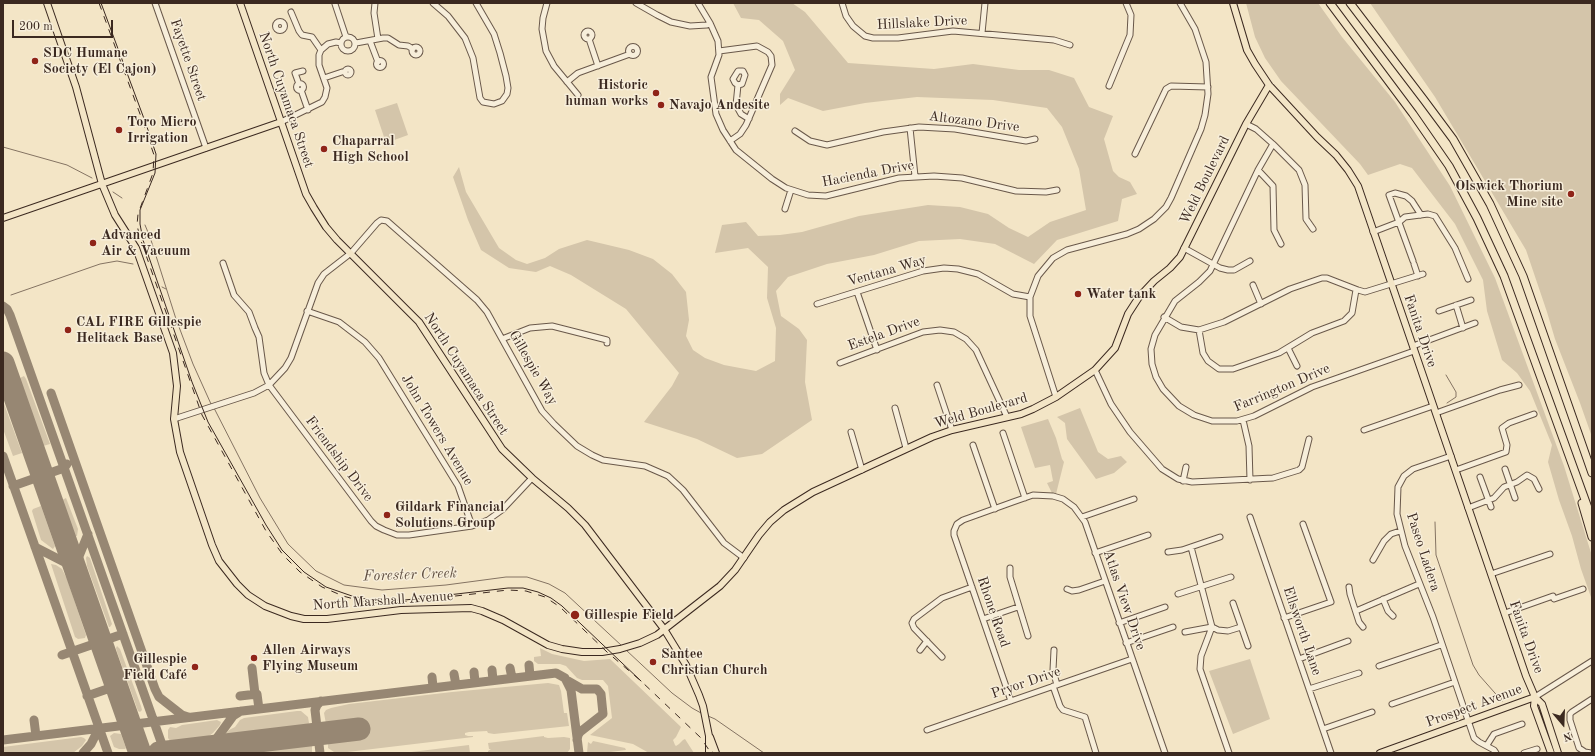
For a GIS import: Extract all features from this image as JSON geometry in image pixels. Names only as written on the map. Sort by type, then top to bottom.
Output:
[{"type":"highway","points":[[1330,3],[1417,120],[1449,166],[1477,218],[1504,276],[1592,519]]},
{"type":"highway","points":[[1350,3],[1453,139],[1490,204],[1523,276],[1592,473]]},
{"type":"highway","points":[[1578,434],[1592,466]]},
{"type":"highway","points":[[1570,461],[1592,537]]},
{"type":"main road","name":"North Marshall Avenue","points":[[47,3],[78,93],[102,184],[115,215],[136,248],[173,353],[177,386],[174,419],[180,452],[212,545],[219,561],[236,584],[248,595],[265,606],[291,616],[304,619],[325,620],[401,610],[471,608],[503,620],[543,642],[558,648],[582,652],[613,651],[633,646],[651,638],[664,629]]},
{"type":"main road","name":"North Cuyamaca Street","points":[[240,3],[306,194],[326,227],[419,322],[502,449],[585,525],[664,629],[686,665],[703,706],[709,736],[709,753]]},
{"type":"main road","name":"Fanita Drive","points":[[1233,3],[1247,50],[1269,85],[1336,155],[1358,186],[1526,676],[1535,697],[1542,704],[1558,753]]},
{"type":"main road","name":"Weld Boulevard","points":[[664,629],[720,586],[732,574],[759,535],[784,510],[813,492],[906,448],[952,430],[1033,410],[1056,397],[1095,370],[1115,348],[1128,314],[1138,297],[1170,268],[1180,256],[1246,124],[1269,85]]},
{"type":"main road","points":[[3,218],[282,122]]},
{"type":"main road","name":"Fanita Drive","points":[[1535,697],[1534,706],[1551,753]]},
{"type":"main road","name":"Prospect Avenue","points":[[1380,753],[1389,752],[1535,697]]},
{"type":"main road","name":"North Cuyamaca Street","points":[[709,736],[716,753]]},
{"type":"street","name":"Fayette Street","points":[[156,3],[206,148]]},
{"type":"street","points":[[334,3],[346,37]]},
{"type":"street","points":[[375,3],[374,13],[378,39]]},
{"type":"street","points":[[433,3],[448,16],[465,38],[473,58],[478,96],[483,102],[494,104],[504,99],[508,88],[494,34],[476,3]]},
{"type":"street","points":[[548,3],[542,24],[544,46],[551,62],[578,95]]},
{"type":"street","points":[[636,3],[671,22],[690,26],[707,25],[710,22]]},
{"type":"street","name":"Hacienda Drive","points":[[698,3],[710,22],[718,41],[719,55],[711,77],[716,114],[723,130],[736,150],[777,183],[791,190],[808,195],[826,196],[881,182],[916,176],[962,178],[1016,190],[1046,192],[1057,190]]},
{"type":"street","name":"Hillslake Drive","points":[[842,3],[844,12],[853,26],[865,36],[873,38],[898,38],[953,31],[1054,40],[1070,45]]},
{"type":"street","points":[[982,33],[985,3]]},
{"type":"street","points":[[1109,86],[1130,35],[1131,15],[1126,3]]},
{"type":"street","points":[[1056,397],[1031,322],[1029,306],[1030,297],[1038,276],[1044,266],[1057,255],[1073,248],[1133,232],[1150,223],[1163,211],[1171,198],[1201,129],[1206,108],[1208,87],[1206,66],[1201,45],[1192,22],[1180,3]]},
{"type":"street","points":[[291,12],[302,35],[312,37],[321,50]]},
{"type":"street","points":[[284,24],[294,21]]},
{"type":"street","points":[[282,122],[318,105],[325,97],[327,88],[318,61],[321,50],[331,42],[341,42],[346,37]]},
{"type":"street","points":[[346,37],[352,38],[356,43]]},
{"type":"street","points":[[356,43],[388,38],[399,45],[408,46],[413,49]]},
{"type":"street","points":[[589,39],[598,66]]},
{"type":"street","points":[[370,41],[378,62]]},
{"type":"street","points":[[341,42],[344,49],[348,51],[353,49],[356,43]]},
{"type":"street","points":[[718,51],[757,46],[768,52],[771,56],[772,64],[749,119],[742,131],[730,141]]},
{"type":"street","points":[[566,82],[573,76],[630,54]]},
{"type":"street","points":[[303,71],[295,73],[299,84],[297,88],[301,90],[308,110]]},
{"type":"street","points":[[324,78],[345,71]]},
{"type":"street","points":[[738,85],[736,100],[737,107],[741,114],[749,119]]},
{"type":"street","points":[[1135,154],[1166,88],[1171,86],[1208,87]]},
{"type":"street","points":[[1246,124],[1256,129],[1273,144],[1301,173],[1305,185],[1306,219],[1313,229]]},
{"type":"street","points":[[910,128],[916,176]]},
{"type":"street","name":"Altozano Drive","points":[[795,131],[810,141],[827,145],[882,132],[910,128],[946,128],[1026,140],[1034,139]]},
{"type":"street","name":"Farrington Drive","points":[[1273,144],[1258,170],[1214,263],[1203,278],[1175,301],[1164,317],[1155,335],[1151,354],[1155,374],[1163,389],[1179,406],[1200,417],[1224,422],[1243,420],[1312,387],[1475,323]]},
{"type":"street","points":[[1258,170],[1273,186],[1274,194],[1272,218],[1274,230],[1281,244]]},
{"type":"street","points":[[785,209],[791,190]]},
{"type":"street","points":[[1164,317],[1181,327],[1199,330],[1224,322],[1290,289],[1322,278],[1327,278],[1356,290],[1368,291],[1421,275],[1413,262],[1389,195],[1394,193],[1406,196],[1412,201],[1420,215]]},
{"type":"street","points":[[1373,232],[1399,222],[1405,217],[1420,215],[1435,216],[1455,248],[1468,279]]},
{"type":"street","name":"Gillespie Way","points":[[351,253],[376,223],[381,220],[390,222],[478,300],[487,312],[542,411],[577,446],[603,460],[645,466],[668,476],[683,490],[724,543],[744,558]]},
{"type":"street","points":[[1184,248],[1214,263],[1220,268],[1234,270],[1250,262]]},
{"type":"street","points":[[174,419],[254,393],[269,385],[285,368],[291,358],[307,310],[318,283],[324,274],[351,253]]},
{"type":"street","name":"Friendship Drive","points":[[223,263],[234,295],[249,312],[259,337],[264,373],[269,385],[370,521],[376,526],[397,535],[409,535],[472,526]]},
{"type":"street","name":"Ventana Way","points":[[817,304],[923,271],[952,268],[978,274],[1014,294],[1030,297]]},
{"type":"street","points":[[1253,285],[1261,304]]},
{"type":"street","points":[[1199,330],[1203,352],[1206,359],[1213,366],[1223,370],[1233,369],[1279,354],[1312,333],[1348,318],[1352,313],[1356,290]]},
{"type":"street","points":[[857,292],[877,350]]},
{"type":"street","points":[[1440,311],[1471,300]]},
{"type":"street","points":[[1456,305],[1463,328]]},
{"type":"street","name":"John Towers Avenue","points":[[307,310],[339,322],[366,342],[379,358],[458,486],[472,526]]},
{"type":"street","points":[[502,339],[530,328],[552,326],[607,340],[607,342]]},
{"type":"street","name":"Estela Drive","points":[[840,363],[931,330],[945,330],[958,334],[976,350],[1007,417]]},
{"type":"street","points":[[1288,348],[1298,366]]},
{"type":"street","points":[[1095,370],[1111,404],[1130,432],[1162,469],[1169,475],[1183,481],[1192,482],[1268,479],[1300,469],[1303,465],[1309,439]]},
{"type":"street","points":[[938,385],[952,430]]},
{"type":"street","points":[[1436,414],[1500,390],[1519,385]]},
{"type":"street","points":[[1364,430],[1433,406]]},
{"type":"street","points":[[895,408],[906,448]]},
{"type":"street","points":[[1456,470],[1506,452],[1507,446],[1502,428],[1509,423],[1534,414]]},
{"type":"street","points":[[1243,420],[1249,446],[1250,480]]},
{"type":"street","points":[[851,432],[862,470]]},
{"type":"street","points":[[1003,433],[1025,498]]},
{"type":"street","points":[[973,445],[995,508]]},
{"type":"street","name":"Paseo Ladera","points":[[1451,456],[1413,469],[1404,476],[1398,487],[1396,507],[1400,531],[1419,584],[1433,617],[1441,645],[1474,738],[1487,745],[1496,753]]},
{"type":"street","points":[[1183,481],[1186,467]]},
{"type":"street","points":[[1505,469],[1515,498]]},
{"type":"street","points":[[1468,508],[1494,498],[1504,487],[1517,482],[1527,474],[1534,479],[1539,489]]},
{"type":"street","points":[[1480,477],[1491,507]]},
{"type":"street","points":[[472,526],[488,520],[502,510],[532,478]]},
{"type":"street","name":"Atlas View Drive","points":[[954,531],[962,520],[1025,498],[1041,494],[1063,499],[1074,507],[1082,517],[1165,753]]},
{"type":"street","points":[[1082,517],[1134,499]]},
{"type":"street","name":"Ellsworth Lane","points":[[1250,517],[1331,753]]},
{"type":"street","points":[[1284,618],[1331,602],[1303,524]]},
{"type":"street","name":"Rhone Road","points":[[954,531],[954,536],[1011,701]]},
{"type":"street","points":[[1373,560],[1389,535],[1400,531]]},
{"type":"street","points":[[1095,553],[1148,535]]},
{"type":"street","points":[[1168,552],[1191,547],[1220,537]]},
{"type":"street","points":[[1191,547],[1212,627],[1201,656],[1200,669],[1229,753]]},
{"type":"street","points":[[1491,574],[1550,554]]},
{"type":"street","points":[[1010,568],[1010,578],[1028,636]]},
{"type":"street","points":[[1178,594],[1231,577]]},
{"type":"street","points":[[1067,589],[1072,591],[1079,590],[1105,581]]},
{"type":"street","points":[[1356,610],[1419,584]]},
{"type":"street","points":[[942,657],[914,628],[912,623],[914,618],[942,598],[972,587]]},
{"type":"street","points":[[1350,587],[1350,594],[1359,622],[1363,627]]},
{"type":"street","points":[[1505,613],[1554,596],[1554,599],[1583,589]]},
{"type":"street","points":[[1383,599],[1388,610],[1393,616]]},
{"type":"street","points":[[1233,603],[1248,646]]},
{"type":"street","points":[[983,619],[1018,607]]},
{"type":"street","points":[[1119,623],[1165,607]]},
{"type":"street","points":[[1126,643],[1172,627]]},
{"type":"street","points":[[1185,632],[1212,627],[1226,631],[1241,627]]},
{"type":"street","points":[[920,650],[927,641]]},
{"type":"street","points":[[1299,659],[1348,641]]},
{"type":"street","points":[[1379,666],[1441,645]]},
{"type":"street","points":[[1054,650],[1053,670],[1060,706],[1063,710],[1085,717],[1096,753]]},
{"type":"street","name":"Pryor Drive","points":[[927,730],[1132,659]]},
{"type":"street","name":"Prospect Avenue","points":[[1535,697],[1592,661]]},
{"type":"street","points":[[1309,689],[1359,672]]},
{"type":"street","points":[[1392,704],[1455,682]]},
{"type":"street","points":[[1591,753],[1585,752],[1580,748],[1570,720],[1570,714],[1592,699]]},
{"type":"street","points":[[1323,729],[1372,712]]},
{"type":"street","points":[[1487,745],[1494,734],[1522,724]]},
{"type":"street","points":[[1524,753],[1537,749]]},
{"type":"shaded area","points":[[733,3],[792,3],[805,12],[848,63],[934,69],[973,64],[1019,70],[1049,70],[1074,78],[1089,107],[1113,116],[1104,139],[1113,171],[1119,177],[1130,182],[1137,194],[1122,199],[1118,221],[1057,240],[1034,264],[995,244],[960,239],[919,241],[874,255],[827,264],[788,277],[776,291],[781,316],[799,329],[807,340],[805,382],[812,420],[762,454],[737,458],[697,439],[644,422],[672,386],[679,373],[626,309],[571,275],[550,266],[536,272],[509,268],[481,250],[468,220],[453,177],[459,167],[466,192],[499,248],[516,260],[527,264],[545,258],[559,249],[587,240],[629,250],[653,259],[672,274],[686,292],[689,320],[686,336],[693,350],[705,358],[724,365],[756,371],[775,361],[776,328],[767,298],[768,267],[748,248],[715,253],[722,225],[746,222],[758,236],[780,235],[802,232],[859,216],[928,205],[960,207],[988,214],[1009,228],[1028,237],[1050,222],[1086,210],[1079,169],[1062,127],[1047,108],[993,100],[917,97],[865,103],[823,111],[788,98],[780,105],[780,94],[795,70],[783,41],[759,20],[741,18]]},
{"type":"shaded area","points":[[1246,3],[1318,3],[1342,37],[1395,102],[1450,186],[1495,278],[1564,466],[1592,556],[1592,600],[1548,462],[1552,445],[1530,391],[1517,373],[1502,360],[1487,311],[1483,280],[1455,224],[1412,168],[1400,164],[1368,175],[1360,164],[1281,81],[1265,58],[1255,37]]},
{"type":"shaded area","points":[[1370,3],[1592,3],[1592,437],[1555,339],[1526,250],[1435,97]]},
{"type":"shaded area","points":[[397,103],[408,135],[386,143],[375,110]]},
{"type":"shaded area","points":[[24,376],[50,444],[43,446],[20,381],[20,378]]},
{"type":"shaded area","points":[[3,401],[22,453],[13,456],[3,429]]},
{"type":"shaded area","points":[[1080,408],[1098,452],[1108,459],[1121,456],[1127,462],[1114,473],[1096,479],[1067,439],[1065,423],[1057,417]]},
{"type":"shaded area","points":[[1048,419],[1064,462],[1056,494],[1052,493],[1047,483],[1053,481],[1050,465],[1035,468],[1021,427]]},
{"type":"shaded area","points":[[66,498],[78,529],[77,536],[75,536],[62,500]]},
{"type":"shaded area","points":[[41,506],[55,546],[53,549],[41,540],[32,511],[33,509]]},
{"type":"shaded area","points":[[87,556],[90,558],[112,624],[110,627],[87,566]]},
{"type":"shaded area","points":[[51,564],[62,569],[67,579],[86,635],[85,638],[78,639],[75,637]]},
{"type":"shaded area","points":[[117,646],[120,649],[141,706],[142,710],[140,712],[138,711],[117,652]]},
{"type":"shaded area","points":[[540,648],[552,654],[584,661],[610,659],[681,727],[673,740],[675,745],[676,746],[685,739],[694,753],[649,753],[633,744],[590,735],[612,718],[608,686],[603,680],[582,680],[577,678],[566,666],[560,664],[538,664],[534,661],[534,657],[541,656]]},
{"type":"shaded area","points":[[1250,659],[1270,719],[1233,734],[1209,671]]},
{"type":"shaded area","points":[[548,683],[559,685],[564,713],[567,713],[569,726],[494,734],[488,733],[487,731],[469,732],[465,733],[465,735],[473,737],[339,753],[328,748],[328,741],[362,735],[361,723],[326,724],[324,713],[326,710],[331,708],[349,704],[452,692]]},
{"type":"shaded area","points":[[301,711],[308,717],[308,725],[301,728],[224,736],[244,718]]},
{"type":"shaded area","points":[[217,720],[221,722],[220,725],[205,739],[175,743],[171,742],[168,738],[168,730],[170,727],[176,728],[182,725]]},
{"type":"shaded area","points":[[114,733],[121,734],[126,748],[125,749],[114,747],[110,736]]},
{"type":"shaded area","points":[[544,736],[548,738],[570,738],[570,749],[567,753],[488,753],[491,749],[489,749],[488,743]]},
{"type":"shaded area","points":[[81,737],[86,740],[82,746],[73,753],[3,753],[3,747]]},
{"type":"shaded area","points":[[593,741],[625,748],[626,750],[587,753],[588,742],[591,744]]},
{"type":"shaded area","points":[[307,743],[312,746],[312,753],[224,752]]},
{"type":"shaded area","points":[[469,745],[470,753],[403,753]]},
{"type":"waterway","name":"Forester Creek","points":[[3,147],[67,165],[92,178]]},
{"type":"waterway","name":"Forester Creek","points":[[113,192],[122,198]]},
{"type":"waterway","name":"Forester Creek","points":[[145,225],[176,319],[193,364],[211,404]]},
{"type":"waterway","points":[[11,295],[100,264],[117,261],[133,264]]},
{"type":"waterway","name":"Forester Creek","points":[[162,287],[166,289]]},
{"type":"waterway","points":[[1446,375],[1456,392],[1456,397],[1447,403]]},
{"type":"waterway","name":"Forester Creek","points":[[214,408],[260,498],[288,544],[316,571],[344,585],[382,590],[446,585],[506,577],[527,577],[549,584],[565,593],[622,646]]},
{"type":"waterway","points":[[1435,522],[1436,555],[1473,665],[1479,675],[1502,701]]},
{"type":"waterway","name":"Forester Creek","points":[[626,650],[672,693],[701,713]]},
{"type":"waterway","name":"Forester Creek","points":[[708,716],[715,719],[764,753]]},
{"type":"taxiway","points":[[3,306],[7,309],[10,315],[165,753]]},
{"type":"taxiway","points":[[51,393],[155,689],[159,697],[182,715],[188,717]]},
{"type":"taxiway","points":[[3,456],[108,753]]},
{"type":"taxiway","points":[[13,486],[64,468],[67,464]]},
{"type":"taxiway","points":[[77,574],[77,561],[88,534]]},
{"type":"taxiway","points":[[35,547],[70,565],[77,574]]},
{"type":"taxiway","points":[[62,655],[123,634]]},
{"type":"taxiway","points":[[529,665],[530,676]]},
{"type":"taxiway","points":[[252,668],[255,694]]},
{"type":"taxiway","points":[[510,668],[512,678]]},
{"type":"taxiway","points":[[492,670],[493,680]]},
{"type":"taxiway","points":[[474,672],[475,682]]},
{"type":"taxiway","points":[[3,740],[556,673],[565,678],[571,690],[579,753]]},
{"type":"taxiway","points":[[454,674],[456,685]]},
{"type":"taxiway","points":[[432,677],[433,687]]},
{"type":"taxiway","points":[[568,681],[582,689],[597,689],[601,694],[603,714],[580,732],[577,740]]},
{"type":"taxiway","points":[[87,696],[116,686]]},
{"type":"taxiway","points":[[240,696],[257,694],[259,709]]},
{"type":"taxiway","points":[[320,753],[315,710],[321,701]]},
{"type":"taxiway","points":[[166,751],[208,745],[217,738],[233,716],[241,711]]},
{"type":"taxiway","points":[[34,720],[36,736]]},
{"type":"taxiway","points":[[83,753],[91,744],[99,728]]},
{"type":"runway","points":[[3,363],[140,753]]},
{"type":"runway","points":[[159,753],[359,729]]},
{"type":"tram line","points":[[101,3],[156,154],[155,173],[140,210],[140,224],[143,240],[192,382],[208,422],[266,525],[282,550],[304,572],[326,587],[366,599],[381,601],[405,600],[508,588],[523,588],[538,592],[551,598],[562,606],[641,681]]},
{"type":"railway","points":[[99,3],[154,155],[153,173],[138,214],[137,225],[140,238],[202,415],[266,531],[283,555],[300,572],[322,587],[343,596],[365,602],[403,602],[508,590],[526,591],[545,597],[560,607],[607,652],[641,681],[701,738],[711,753]]},
{"type":"place","name":"SDC Humane Society (El Cajon)","points":[[35,61]]},
{"type":"place","name":"Historic human works","points":[[656,93]]},
{"type":"place","name":"Navajo Andesite","points":[[661,105]]},
{"type":"place","name":"Toro Micro Irrigation","points":[[119,130]]},
{"type":"place","name":"Chaparral High School","points":[[324,149]]},
{"type":"place","name":"Olswick Thorium Mine site","points":[[1571,194]]},
{"type":"place","name":"Advanced Air & Vacuum","points":[[93,243]]},
{"type":"place","name":"Water tank","points":[[1078,294]]},
{"type":"place","name":"CAL FIRE Gillespie Helitack Base","points":[[68,330]]},
{"type":"place","name":"Gildark Financial Solutions Group","points":[[387,515]]},
{"type":"place","name":"Gillespie Field","points":[[575,615]]},
{"type":"place","name":"Allen Airways Flying Museum","points":[[254,658]]},
{"type":"place","name":"Santee Christian Church","points":[[653,662]]},
{"type":"place","name":"Gillespie Field Café","points":[[195,667]]}]
